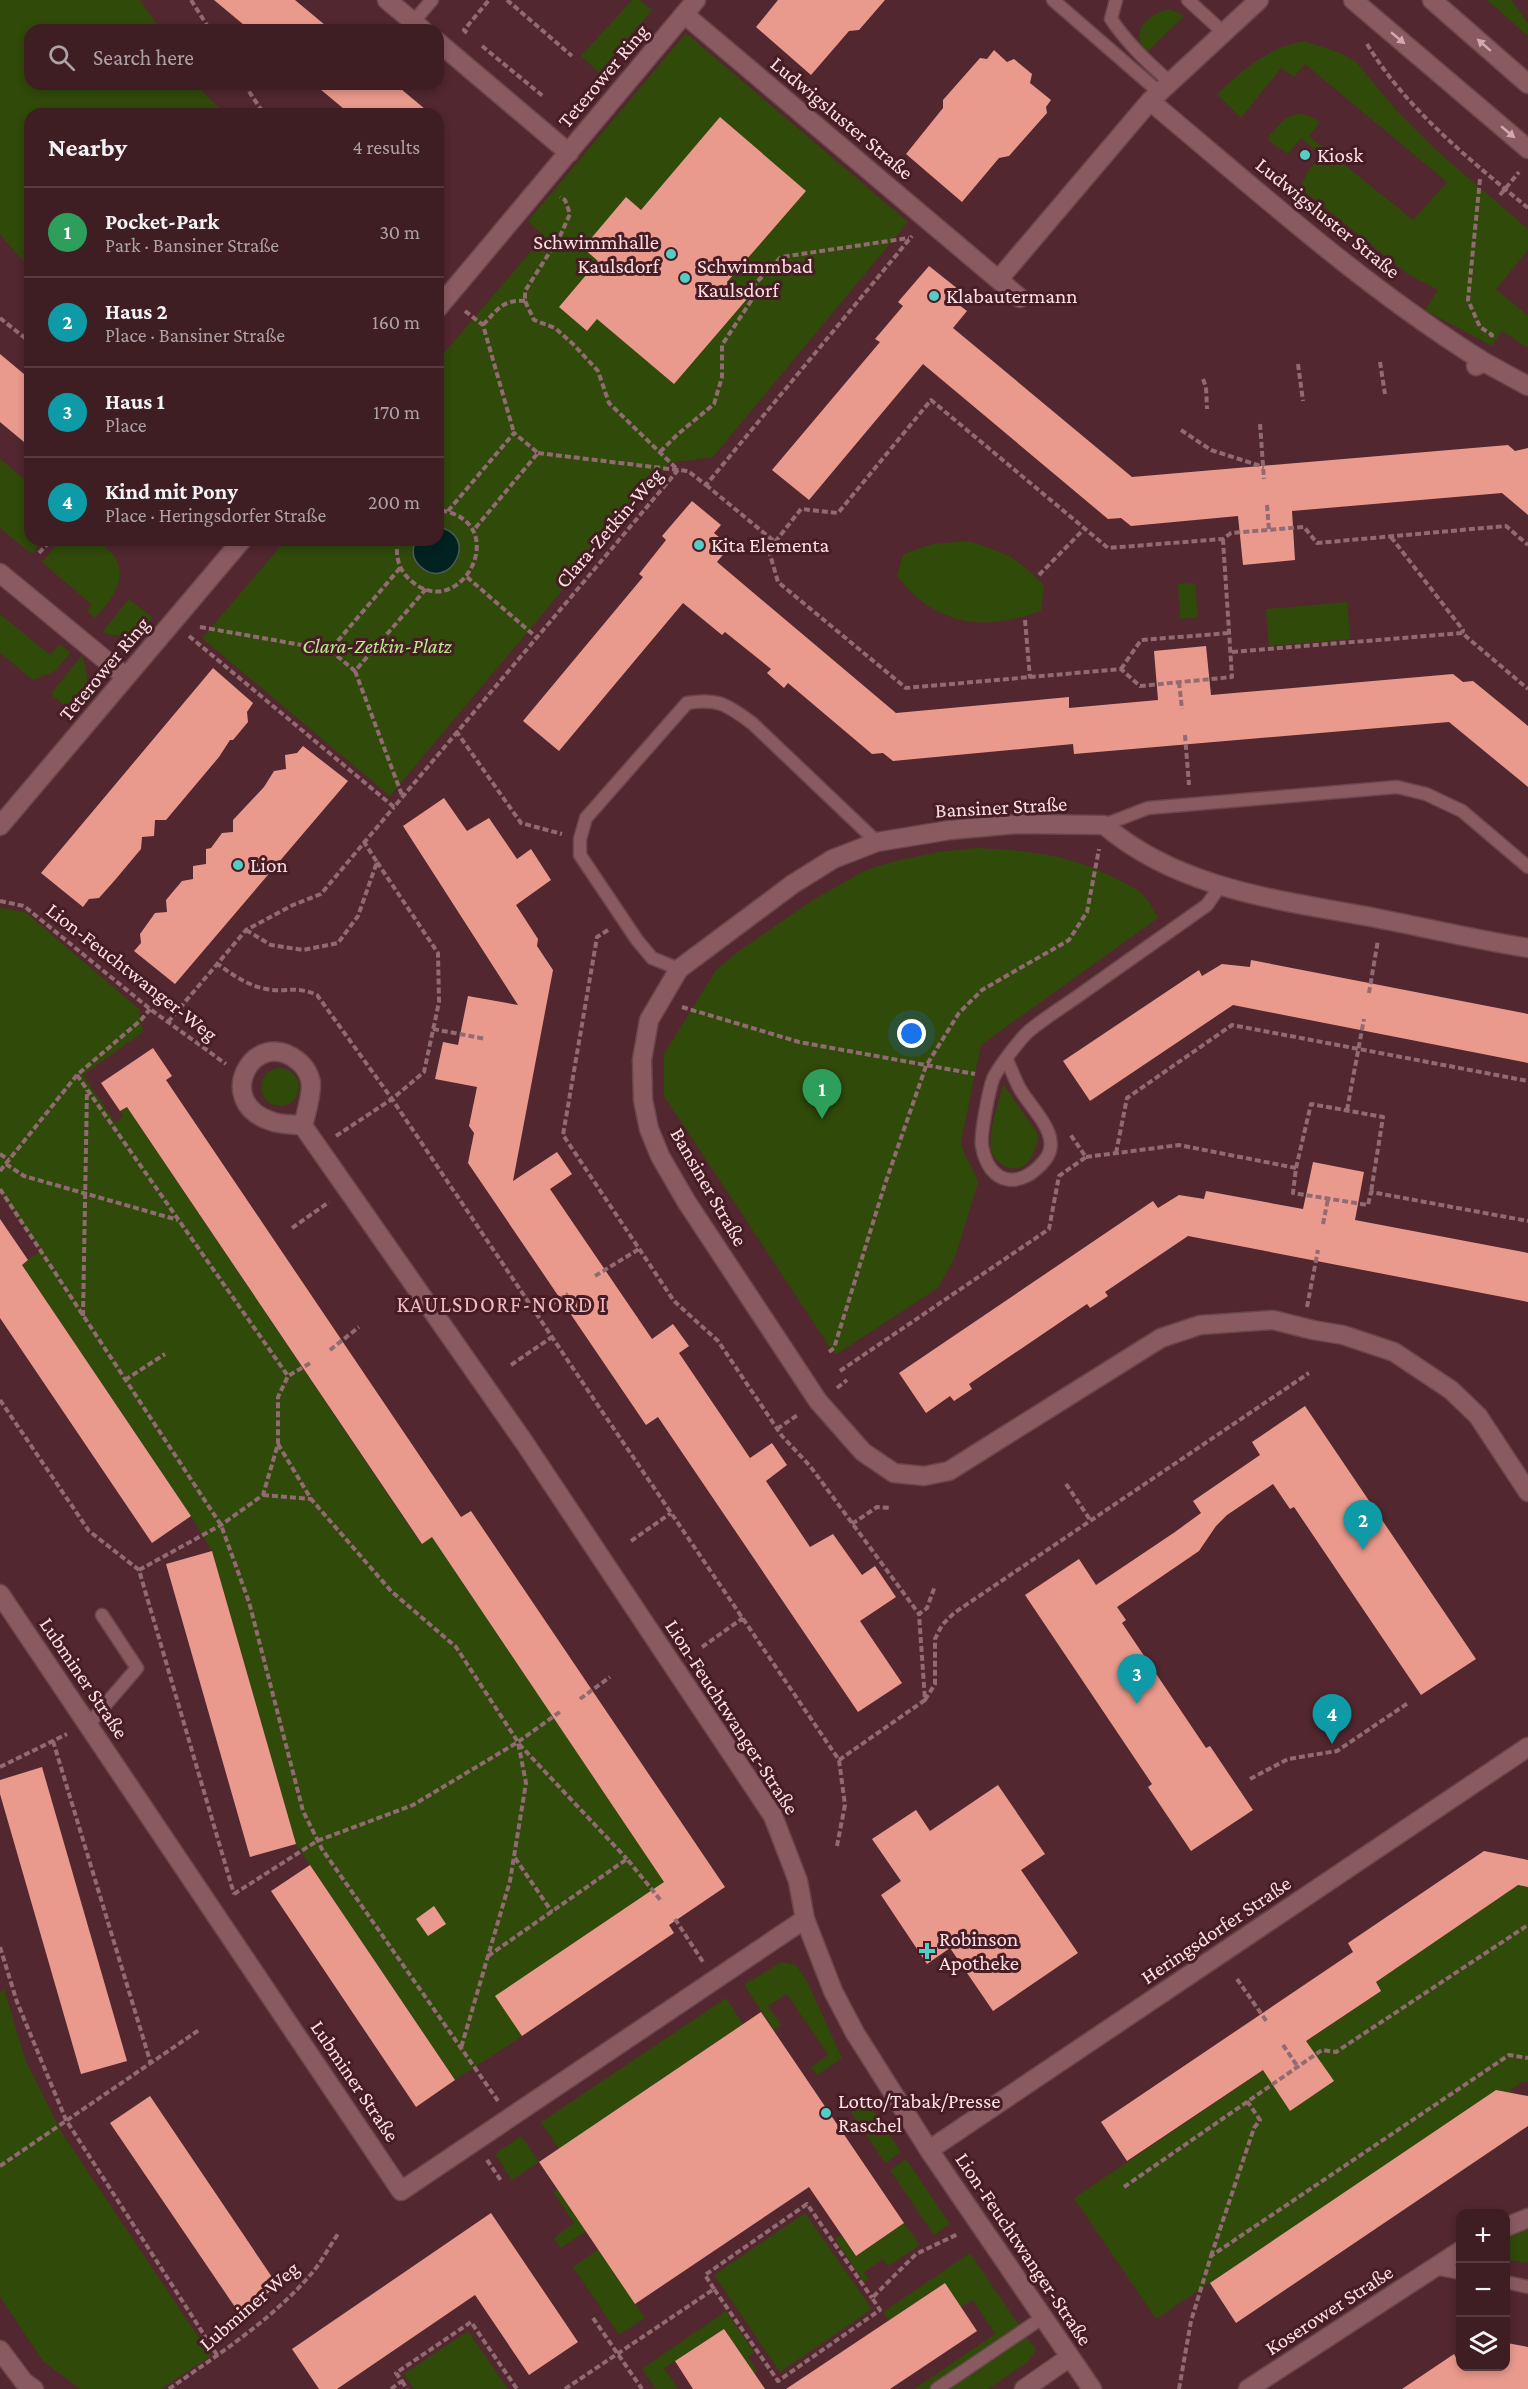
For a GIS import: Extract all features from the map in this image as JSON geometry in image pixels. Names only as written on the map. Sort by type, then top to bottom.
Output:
[{"type":"street","points":[[387,0],[416,24]]},
{"type":"street","points":[[999,279],[1160,92],[1259,0]]},
{"type":"street","points":[[1353,0],[1528,149]]},
{"type":"street","points":[[1432,0],[1528,84]]},
{"type":"street","name":"Ludwigsluster Straße","points":[[690,7],[1020,298]]},
{"type":"street","name":"Teterower Ring","points":[[444,300],[690,7]]},
{"type":"street","name":"Teterower Ring","points":[[444,47],[569,153]]},
{"type":"street","name":"Ludwigsluster Straße","points":[[1160,92],[1312,237],[1480,364],[1528,386]]},
{"type":"street","name":"Teterower Ring","points":[[0,826],[237,546]]},
{"type":"street","points":[[0,573],[126,677]]},
{"type":"street","points":[[1104,825],[1125,844],[1185,874],[1247,894],[1528,948]]},
{"type":"street","name":"Bansiner Straße","points":[[1104,825],[983,827],[877,842],[833,859],[793,884],[679,969],[649,1020],[642,1060],[643,1100],[649,1129],[660,1156],[686,1201],[818,1401],[862,1452],[894,1473],[924,1476],[949,1471],[1161,1338],[1200,1325],[1273,1320],[1343,1335],[1394,1352],[1451,1390],[1478,1416],[1528,1492]]},
{"type":"street","points":[[272,1052],[289,1054],[304,1066],[311,1083],[303,1126],[271,1121],[250,1109],[241,1092],[242,1076],[257,1057],[272,1052]]},
{"type":"street","name":"Lion-Feuchtwanger-Straße","points":[[303,1126],[524,1442],[773,1816],[798,1881],[805,1919],[833,1991],[855,2033],[929,2150],[1092,2389]]},
{"type":"street","name":"Lubminer Straße","points":[[0,1594],[401,2191],[805,1919]]},
{"type":"street","name":"Heringsdorfer Straße","points":[[929,2150],[1528,1746]]},
{"type":"street","points":[[1510,2225],[1528,2218]]},
{"type":"street","name":"Koserower Straße","points":[[1248,2389],[1456,2254]]},
{"type":"street","points":[[0,2350],[24,2382],[34,2389]]},
{"type":"street","points":[[1024,2389],[1070,2357]]},
{"type":"lane","points":[[419,24],[432,0]]},
{"type":"lane","points":[[1053,0],[1160,92]]},
{"type":"lane","points":[[1116,0],[1111,19],[1124,39],[1141,57],[1160,92]]},
{"type":"lane","points":[[1188,0],[1224,33]]},
{"type":"lane","points":[[679,969],[652,958],[637,940],[580,855],[580,839],[586,818],[687,704],[708,700],[730,707],[752,723],[877,842]]},
{"type":"lane","points":[[1104,825],[1148,808],[1397,787],[1426,794],[1462,811],[1528,867]]},
{"type":"lane","points":[[1007,1060],[1020,1089],[1048,1131],[1052,1144],[1050,1154],[1042,1164],[1032,1175],[1020,1180],[1006,1180],[995,1173],[987,1163],[981,1143],[994,1077],[1028,1032],[1207,905],[1220,886]]},
{"type":"lane","points":[[88,1725],[137,1668],[102,1615]]},
{"type":"lane","points":[[1435,2268],[1456,2272]]},
{"type":"lane","points":[[1510,2283],[1528,2287]]},
{"type":"lane","points":[[937,2389],[1042,2318]]},
{"type":"path","points":[[191,0],[206,24]]},
{"type":"path","points":[[473,38],[464,30],[489,0]]},
{"type":"path","points":[[507,0],[572,56]]},
{"type":"path","points":[[482,45],[544,97]]},
{"type":"path","points":[[1374,57],[1386,74],[1447,141],[1528,208]]},
{"type":"path","points":[[248,90],[260,108]]},
{"type":"path","points":[[1500,195],[1519,172]]},
{"type":"path","points":[[1468,300],[1480,179]]},
{"type":"path","points":[[543,183],[565,200],[570,214],[560,236],[525,291],[525,301],[534,320],[555,328],[598,371],[609,403],[678,470]]},
{"type":"path","points":[[660,452],[714,404],[722,378],[722,345],[751,301],[754,285],[781,257],[911,237],[706,485]]},
{"type":"path","points":[[483,325],[502,303],[513,300],[525,301]]},
{"type":"path","points":[[444,303],[483,325],[514,432],[538,453],[678,470]]},
{"type":"path","points":[[0,318],[24,337]]},
{"type":"path","points":[[1380,362],[1385,394]]},
{"type":"path","points":[[1298,364],[1303,401]]},
{"type":"path","points":[[1203,379],[1208,409]]},
{"type":"path","points":[[1223,539],[1232,676],[1140,686],[1121,669],[906,688],[778,582],[769,551],[801,509],[838,513],[931,400],[1108,548],[1223,539],[1230,533],[1304,527],[1317,543],[1506,526],[1528,545]]},
{"type":"path","points":[[1260,424],[1264,479]]},
{"type":"path","points":[[1181,430],[1211,450],[1264,467]]},
{"type":"path","points":[[448,511],[514,432]]},
{"type":"path","points":[[472,532],[538,453]]},
{"type":"path","name":"Clara-Zetkin-Weg","points":[[168,1022],[246,930],[293,904],[321,894],[678,470],[688,471],[775,542]]},
{"type":"path","points":[[1267,504],[1269,530]]},
{"type":"path","points":[[398,546],[397,557],[400,568],[407,577],[426,589],[448,589],[458,584],[467,577],[473,567],[477,555],[476,543],[472,532],[458,516],[444,511]]},
{"type":"path","points":[[1039,575],[1085,528]]},
{"type":"path","points":[[1390,536],[1463,630],[1462,633],[1528,689]]},
{"type":"path","points":[[39,553],[45,546]]},
{"type":"path","points":[[330,650],[400,568]]},
{"type":"path","points":[[467,577],[536,637]]},
{"type":"path","points":[[355,671],[426,589]]},
{"type":"path","points":[[1025,620],[1030,678]]},
{"type":"path","points":[[172,622],[330,650],[355,671],[402,796]]},
{"type":"path","points":[[172,622],[394,807]]},
{"type":"path","points":[[1121,669],[1141,640],[1230,633]]},
{"type":"path","points":[[1232,652],[1462,633]]},
{"type":"path","points":[[1179,682],[1182,709]]},
{"type":"path","points":[[456,731],[521,823],[580,839]]},
{"type":"path","points":[[1185,735],[1191,804]]},
{"type":"path","points":[[829,1352],[834,1348],[885,1184],[926,1066],[959,1013],[982,990],[1069,940],[1087,912],[1104,825]]},
{"type":"path","points":[[318,1148],[392,1099],[424,1072],[439,1002],[438,953],[364,843]]},
{"type":"path","points":[[246,930],[271,945],[303,950],[338,943],[358,916],[377,862]]},
{"type":"path","name":"Lion-Feuchtwanger-Weg","points":[[0,901],[24,906],[150,1009],[242,1076]]},
{"type":"path","points":[[1369,993],[1382,919]]},
{"type":"path","points":[[624,921],[597,937],[563,1135],[674,1301],[718,1341],[782,1437],[810,1466],[919,1614],[925,1700]]},
{"type":"path","points":[[216,963],[243,982],[268,990],[303,989],[317,995],[392,1099],[839,1760],[845,1805],[837,1846]]},
{"type":"path","points":[[663,996],[684,1008],[799,1042],[994,1077]]},
{"type":"path","points":[[0,1171],[77,1075],[141,1020],[150,1009]]},
{"type":"path","points":[[1347,1110],[1364,1019]]},
{"type":"path","points":[[1116,1153],[1127,1098],[1232,1025],[1528,1081]]},
{"type":"path","points":[[433,1029],[486,1039]]},
{"type":"path","points":[[77,1075],[288,1377]]},
{"type":"path","points":[[83,1317],[87,1088]]},
{"type":"path","points":[[1311,1104],[1383,1117],[1368,1205],[1293,1193],[1296,1168],[1311,1104]]},
{"type":"path","points":[[1066,1128],[1086,1157]]},
{"type":"path","points":[[840,1371],[1049,1228],[1059,1176],[1086,1157],[1179,1145],[1296,1168]]},
{"type":"path","points":[[0,1154],[24,1176],[179,1220]]},
{"type":"path","points":[[0,1189],[221,1525],[249,1602],[303,1811],[317,1841],[510,2118]]},
{"type":"path","points":[[292,1228],[347,1190]]},
{"type":"path","points":[[1371,1192],[1528,1221]]},
{"type":"path","points":[[1323,1224],[1328,1199]]},
{"type":"path","points":[[595,1276],[639,1249]]},
{"type":"path","points":[[1303,1328],[1318,1250]]},
{"type":"path","points":[[536,1314],[568,1294]]},
{"type":"path","points":[[330,1350],[359,1327]]},
{"type":"path","points":[[512,1365],[552,1337]]},
{"type":"path","points":[[125,1380],[165,1354]]},
{"type":"path","points":[[139,1570],[221,1525],[263,1495],[278,1444],[278,1397],[288,1377],[312,1362]]},
{"type":"path","points":[[839,1760],[925,1700],[934,1684],[935,1639],[942,1625],[954,1613],[1309,1373]]},
{"type":"path","points":[[278,1444],[312,1499],[391,1591],[456,1647],[518,1742],[627,1859],[662,1902]]},
{"type":"path","points":[[1066,1484],[1091,1521]]},
{"type":"path","points":[[263,1495],[312,1499]]},
{"type":"path","points":[[852,1524],[877,1508],[891,1508]]},
{"type":"path","points":[[631,1541],[671,1513]]},
{"type":"path","points":[[919,1614],[927,1608],[935,1586]]},
{"type":"path","points":[[702,1647],[742,1618]]},
{"type":"path","points":[[580,1699],[610,1677]]},
{"type":"path","points":[[1250,1779],[1288,1759],[1337,1751],[1408,1703]]},
{"type":"path","points":[[210,1909],[317,1841],[413,1805],[518,1742],[561,1711]]},
{"type":"path","points":[[0,1767],[88,1725]]},
{"type":"path","points":[[53,1741],[151,2064]]},
{"type":"path","points":[[460,2049],[510,1881],[526,1783],[518,1742]]},
{"type":"path","points":[[514,1857],[552,1912]]},
{"type":"path","points":[[488,1956],[627,1859]]},
{"type":"path","points":[[675,1919],[715,1980]]},
{"type":"path","points":[[1124,2187],[1322,2050],[1336,2052],[1528,1925]]},
{"type":"path","points":[[0,1947],[17,2002],[66,2120],[217,2355]]},
{"type":"path","points":[[1237,1979],[1268,2022]]},
{"type":"path","points":[[0,2166],[199,2030]]},
{"type":"path","points":[[1283,2045],[1298,2067]]},
{"type":"path","points":[[1211,2256],[1509,2055],[1528,2058]]},
{"type":"path","points":[[1179,2389],[1191,2321],[1254,2128],[1260,2120],[1247,2101]]},
{"type":"path","points":[[488,2162],[502,2182]]},
{"type":"path","points":[[807,2204],[872,2298],[880,2310],[778,2380],[705,2275],[807,2204]]},
{"type":"path","points":[[872,2298],[916,2254],[979,2224]]},
{"type":"path","name":"Lubminer Weg","points":[[169,2389],[217,2355],[296,2291],[314,2270],[338,2234]]},
{"type":"path","points":[[566,2389],[714,2289]]},
{"type":"path","points":[[593,2318],[642,2389]]},
{"type":"path","points":[[407,2389],[396,2373],[471,2322],[517,2389]]},
{"type":"path","points":[[391,2389],[402,2381]]},
{"type":"green space","points":[[0,0],[140,0],[157,24],[24,24],[24,90],[202,90],[220,108],[24,108],[24,261],[0,235]]},
{"type":"green space","points":[[632,0],[640,0],[652,10],[599,73],[581,56]]},
{"type":"green space","points":[[1487,0],[1511,0],[1528,23],[1528,36]]},
{"type":"green space","points":[[1170,9],[1184,16],[1147,52],[1141,45],[1140,31],[1155,14]]},
{"type":"green space","name":"Clara-Zetkin-Platz","points":[[686,33],[908,222],[713,457],[669,463],[390,796],[202,638],[281,546],[444,546],[444,353],[544,236],[528,221]]},
{"type":"green space","points":[[1304,41],[1343,54],[1357,63],[1397,111],[1436,150],[1528,229],[1528,250],[1496,289],[1528,316],[1528,348],[1502,331],[1492,346],[1425,310],[1438,290],[1409,275],[1300,188],[1308,171],[1321,155],[1301,138],[1288,154],[1267,139],[1278,125],[1296,114],[1303,114],[1320,122],[1309,136],[1413,220],[1447,182],[1305,64],[1294,77],[1281,68],[1241,118],[1217,94],[1246,68],[1268,54],[1279,48]]},
{"type":"green space","points":[[0,459],[24,479],[24,546],[38,546],[32,554],[0,528]]},
{"type":"green space","points":[[969,541],[1010,557],[1035,576],[1044,586],[1041,611],[1020,618],[1000,621],[962,620],[945,615],[928,606],[897,576],[903,554],[933,544]]},
{"type":"green space","points":[[55,546],[103,546],[114,556],[118,565],[119,582],[112,598],[95,618],[87,611],[91,604],[42,562]]},
{"type":"green space","points":[[1195,583],[1198,617],[1180,619],[1178,584]]},
{"type":"green space","points":[[129,599],[153,618],[136,632],[129,634],[116,635],[102,632]]},
{"type":"green space","points":[[1347,602],[1350,639],[1269,646],[1266,609]]},
{"type":"green space","points":[[0,614],[50,655],[60,644],[70,653],[55,671],[33,680],[0,653]]},
{"type":"green space","points":[[82,655],[87,686],[84,700],[76,715],[53,696],[52,692]]},
{"type":"green space","points":[[976,848],[1013,850],[1064,858],[1080,863],[1140,892],[1148,900],[1158,918],[981,1045],[961,1142],[978,1183],[955,1257],[938,1288],[835,1355],[664,1096],[664,1054],[716,970],[736,953],[814,899],[866,870],[938,852]]},
{"type":"green space","points":[[0,908],[25,912],[139,1009],[143,1032],[83,1075],[116,1123],[123,1116],[120,1111],[127,1107],[421,1544],[432,1537],[673,1894],[522,2036],[455,2080],[296,1844],[212,1551],[191,1516],[22,1265],[41,1250],[0,1193]]},
{"type":"green space","points":[[280,1068],[293,1074],[299,1087],[293,1100],[280,1106],[267,1100],[261,1087],[267,1074]]},
{"type":"green space","points":[[1003,1084],[1038,1134],[1032,1156],[1028,1162],[1016,1168],[1009,1168],[1001,1164],[991,1149],[992,1125]]},
{"type":"green space","points":[[1518,1885],[1528,1887],[1528,2082],[1523,2082],[1510,2090],[1517,2101],[1509,2107],[1497,2090],[1156,2319],[1074,2198],[1381,1991],[1376,1982]]},
{"type":"green space","points":[[781,1962],[796,1965],[807,1981],[842,2058],[817,2075],[811,2067],[828,2055],[787,1994],[768,2006],[781,2025],[774,2030],[744,1985]]},
{"type":"green space","points":[[4,1989],[26,2061],[62,2133],[211,2356],[161,2389],[80,2389],[43,2361],[0,2297],[0,1992]]},
{"type":"green space","points":[[726,1998],[743,2024],[559,2149],[541,2122]]},
{"type":"green space","points":[[867,2101],[901,2152],[885,2163],[851,2112]]},
{"type":"green space","points":[[521,2136],[539,2162],[512,2180],[495,2154]]},
{"type":"green space","points":[[906,2159],[950,2224],[934,2235],[890,2170]]},
{"type":"green space","points":[[557,2189],[578,2220],[600,2206],[608,2216],[561,2248],[554,2238],[574,2223],[553,2192]]},
{"type":"green space","points":[[655,2210],[602,2254],[645,2318],[619,2335],[573,2267]]},
{"type":"green space","points":[[805,2213],[872,2309],[780,2372],[714,2275]]},
{"type":"green space","points":[[904,2223],[920,2245],[888,2266],[883,2259],[864,2272],[869,2279],[864,2282],[835,2239],[841,2235],[856,2256]]},
{"type":"green space","points":[[1528,2227],[1528,2263],[1510,2260],[1510,2234]]},
{"type":"green space","points":[[970,2253],[1036,2350],[1028,2362],[988,2389],[914,2389],[995,2334],[973,2300],[961,2307],[944,2283],[889,2320],[883,2312]]},
{"type":"green space","points":[[726,2311],[754,2352],[748,2357],[757,2371],[754,2373],[724,2329],[664,2368],[678,2389],[656,2389],[642,2369]]},
{"type":"green space","points":[[468,2331],[508,2389],[414,2389],[404,2374]]},
{"type":"water","points":[[444,529],[451,532],[458,540],[459,550],[450,568],[441,573],[431,573],[417,563],[414,557],[414,547],[444,546]]},
{"type":"building","points":[[214,0],[295,0],[324,24],[243,24]]},
{"type":"building","points":[[778,0],[885,0],[859,30],[849,31],[811,75],[756,27]]},
{"type":"building","points":[[994,50],[1007,62],[1014,59],[1032,74],[1030,83],[1051,100],[1046,107],[1047,113],[1009,156],[999,158],[962,202],[906,154],[943,108],[943,100],[980,58],[987,59]]},
{"type":"building","points":[[321,90],[402,90],[424,108],[343,108]]},
{"type":"building","name":"Schwimmhalle Kaulsdorf","points":[[720,117],[806,191],[727,282],[747,299],[674,384],[597,319],[587,331],[559,307],[598,261],[583,248],[626,197],[641,210]]},
{"type":"building","points":[[929,266],[958,289],[950,298],[967,311],[953,328],[1132,477],[1508,445],[1515,451],[1528,448],[1528,515],[1502,493],[1292,511],[1295,560],[1243,565],[1238,516],[1131,526],[1121,518],[1108,519],[923,364],[809,500],[772,470],[880,342],[875,339],[903,306],[898,302]]},
{"type":"building","points":[[0,354],[24,374],[24,442],[0,422]]},
{"type":"building","points":[[692,501],[721,525],[714,533],[730,546],[717,562],[896,713],[1069,697],[1069,708],[1158,700],[1154,651],[1206,646],[1211,695],[1453,674],[1463,682],[1473,681],[1528,726],[1528,787],[1449,722],[1074,754],[1073,744],[893,761],[883,753],[872,754],[788,683],[784,688],[767,673],[771,669],[725,632],[722,635],[683,603],[559,751],[523,721],[643,577],[639,574],[666,540],[662,536]]},
{"type":"building","points":[[213,668],[253,703],[247,712],[248,722],[233,740],[230,740],[219,757],[166,820],[155,820],[154,836],[142,837],[141,849],[99,898],[89,899],[83,907],[41,873]]},
{"type":"building","name":"Lion","points":[[303,746],[348,781],[175,984],[134,951],[141,943],[140,934],[155,913],[167,912],[166,900],[182,881],[193,879],[193,866],[206,864],[206,849],[211,848],[222,833],[233,832],[233,820],[264,787],[274,771],[286,769],[285,755],[297,753]]},
{"type":"building","points":[[444,798],[467,831],[489,818],[517,859],[531,849],[551,880],[516,905],[538,939],[537,946],[553,970],[513,1181],[557,1152],[572,1174],[550,1189],[652,1339],[673,1324],[689,1346],[679,1353],[750,1458],[772,1443],[787,1465],[766,1481],[810,1547],[833,1534],[862,1575],[875,1566],[896,1597],[860,1621],[902,1683],[858,1712],[658,1417],[646,1425],[468,1163],[474,1133],[469,1126],[477,1087],[435,1079],[443,1042],[458,1045],[468,996],[518,1005],[403,826]]},
{"type":"building","points":[[1251,960],[1528,1014],[1528,1063],[1233,1005],[1090,1101],[1063,1061],[1199,970],[1202,976],[1222,964],[1250,967]]},
{"type":"building","points":[[153,1048],[172,1076],[166,1080],[461,1517],[471,1511],[725,1887],[669,1925],[674,1933],[522,2036],[495,1996],[664,1882],[432,1537],[422,1544],[127,1107],[120,1111],[101,1083]]},
{"type":"building","points":[[1313,1162],[1364,1172],[1355,1220],[1528,1253],[1528,1302],[1188,1236],[1105,1292],[1108,1296],[1090,1308],[1087,1304],[969,1384],[972,1389],[954,1401],[950,1396],[926,1413],[899,1373],[1153,1201],[1158,1208],[1179,1195],[1204,1199],[1206,1191],[1303,1209]]},
{"type":"building","points":[[0,1219],[28,1260],[22,1265],[191,1516],[152,1543],[0,1318]]},
{"type":"building","points":[[1305,1406],[1476,1659],[1421,1695],[1294,1507],[1290,1509],[1273,1484],[1227,1515],[1216,1526],[1199,1551],[1117,1607],[1126,1620],[1122,1623],[1206,1748],[1210,1746],[1253,1810],[1191,1851],[1148,1787],[1152,1784],[1025,1595],[1079,1559],[1096,1585],[1175,1532],[1201,1513],[1193,1501],[1260,1455],[1252,1442]]},
{"type":"building","points":[[212,1551],[296,1844],[250,1857],[166,1564]]},
{"type":"building","points":[[42,1767],[127,2061],[81,2074],[0,1794],[0,1780]]},
{"type":"building","points":[[998,1785],[1045,1854],[1021,1870],[1078,1953],[993,2011],[950,1948],[927,1964],[881,1895],[901,1881],[872,1839],[916,1810],[930,1831]]},
{"type":"building","points":[[1484,1851],[1528,1860],[1528,1887],[1518,1885],[1376,1982],[1381,1991],[1306,2041],[1334,2081],[1290,2111],[1263,2070],[1127,2161],[1101,2122],[1353,1952],[1348,1943]]},
{"type":"building","points":[[310,1865],[455,2080],[416,2107],[271,1891]]},
{"type":"building","points":[[434,1906],[446,1924],[428,1936],[416,1919]]},
{"type":"building","points":[[761,2012],[904,2223],[856,2256],[809,2187],[635,2304],[539,2162]]},
{"type":"building","points":[[1496,2090],[1528,2096],[1528,2126],[1236,2323],[1210,2283]]},
{"type":"building","points":[[150,2096],[278,2286],[239,2313],[110,2123]]},
{"type":"building","points":[[491,2213],[578,2342],[529,2375],[475,2295],[337,2389],[319,2389],[292,2349]]},
{"type":"building","points":[[945,2283],[977,2331],[890,2389],[786,2389]]},
{"type":"building","points":[[724,2329],[765,2389],[693,2389],[675,2361]]},
{"type":"building","points":[[1510,2344],[1528,2347],[1528,2389],[1402,2389],[1454,2354],[1456,2371],[1510,2371]]},
{"type":"place","name":"Kiosk","points":[[1305,155]]},
{"type":"place","name":"Schwimmhalle Kaulsdorf","points":[[671,254]]},
{"type":"place","name":"Schwimmbad Kaulsdorf","points":[[685,278]]},
{"type":"place","name":"Klabautermann","points":[[934,296]]},
{"type":"place","name":"Kita Elementa","points":[[699,545]]},
{"type":"place","name":"Lion","points":[[238,865]]},
{"type":"place","name":"Pocket-Park","points":[[822,1119]]},
{"type":"place","name":"Haus 2","points":[[1363,1550]]},
{"type":"place","name":"Haus 1","points":[[1137,1704]]},
{"type":"place","name":"Kind mit Pony","points":[[1332,1744]]},
{"type":"place","name":"Robinson Apotheke","points":[[927,1951]]},
{"type":"place","name":"Lotto/Tabak/Presse Raschel","points":[[826,2113]]},
{"type":"district","name":"KAULSDORF-NORD I","points":[[502,1304]]}]
